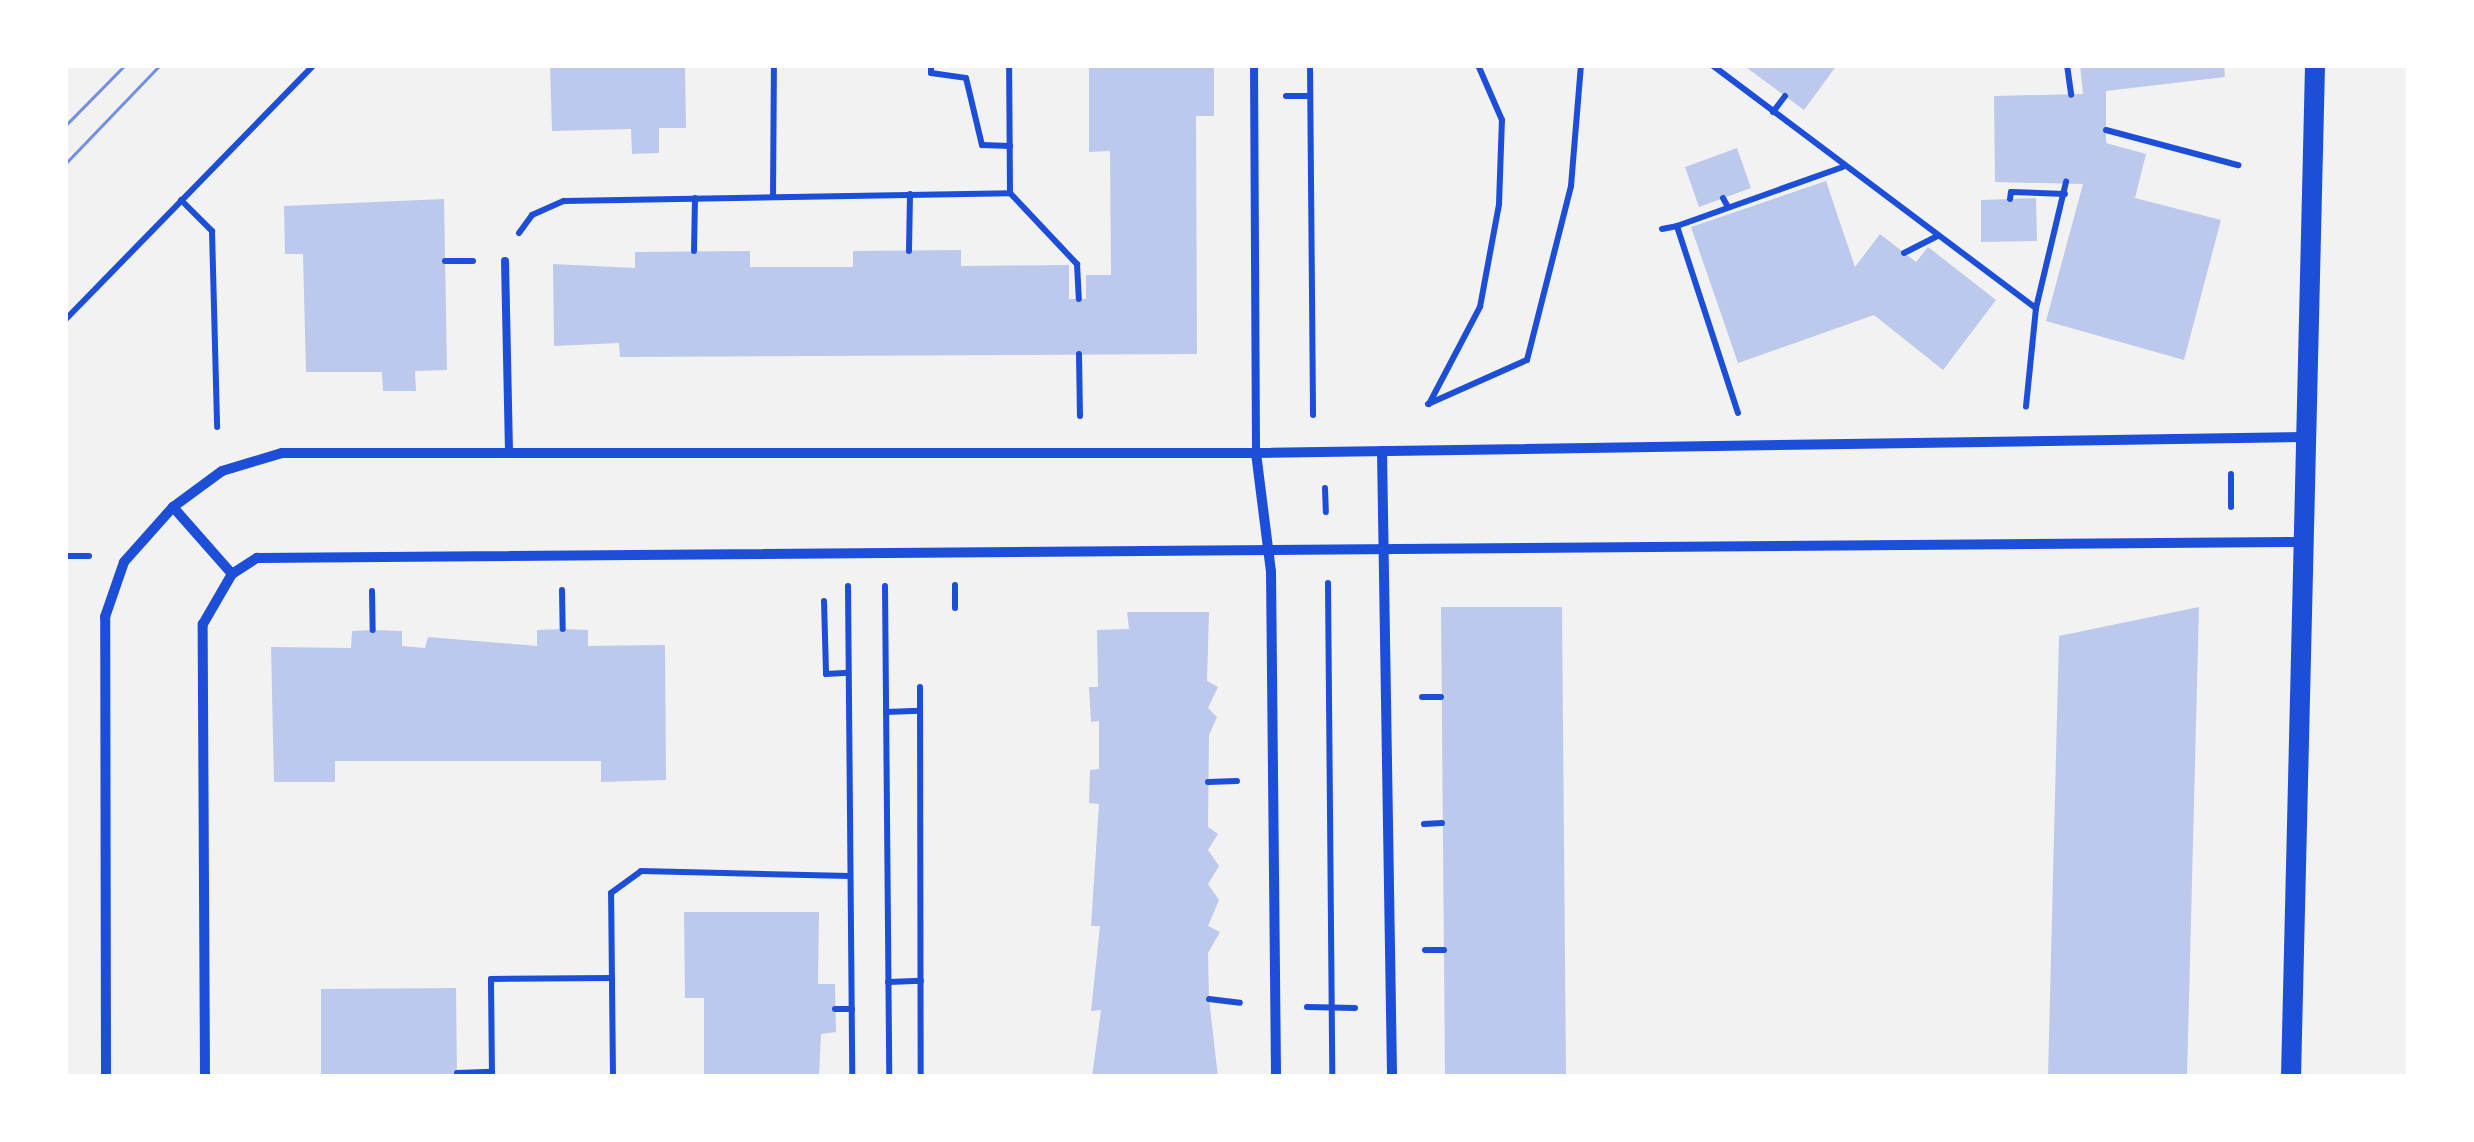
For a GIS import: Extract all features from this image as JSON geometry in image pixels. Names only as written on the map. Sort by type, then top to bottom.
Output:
[{"type":"main road","points":[[2291,1077],[2315,65]]},
{"type":"street","points":[[106,1077],[104,617],[124,562],[173,508],[222,471],[282,453],[1256,453],[2308,438]]},
{"type":"street","points":[[1382,451],[1392,1077]]},
{"type":"street","points":[[1256,453],[1270,552],[1276,1077]]},
{"type":"street","points":[[173,508],[232,574]]},
{"type":"street","points":[[205,1077],[203,624],[232,574],[287,552],[1386,552],[2306,542]]},
{"type":"lane","points":[[1254,65],[1256,453]]},
{"type":"lane","points":[[505,261],[509,452]]},
{"type":"path","points":[[65,320],[314,65]]},
{"type":"path","points":[[774,65],[774,197]]},
{"type":"path","points":[[931,65],[931,73],[966,78],[982,145],[1010,146]]},
{"type":"path","points":[[1009,65],[1010,193],[1078,264],[1079,299]]},
{"type":"path","points":[[1310,65],[1313,416]]},
{"type":"path","points":[[1429,416],[1428,404],[1480,308],[1499,204],[1502,120],[1478,65]]},
{"type":"path","points":[[1428,404],[1527,360],[1571,186],[1581,65]]},
{"type":"path","points":[[1712,65],[2036,308]]},
{"type":"path","points":[[2066,65],[2072,95]]},
{"type":"path","points":[[1772,112],[1785,96]]},
{"type":"path","points":[[2106,130],[2238,165]]},
{"type":"path","points":[[1662,228],[1678,226],[1843,167]]},
{"type":"path","points":[[2026,412],[2036,308],[2066,182]]},
{"type":"path","points":[[2010,199],[2011,192],[2065,194]]},
{"type":"path","points":[[505,261],[532,216],[564,201],[1010,193]]},
{"type":"path","points":[[909,251],[910,194]]},
{"type":"path","points":[[694,198],[694,251]]},
{"type":"path","points":[[1723,198],[1728,207]]},
{"type":"path","points":[[181,200],[212,232],[216,427]]},
{"type":"path","points":[[1678,226],[1738,414]]},
{"type":"path","points":[[1904,253],[1937,236]]},
{"type":"path","points":[[1079,354],[1080,417]]},
{"type":"path","points":[[2230,542],[2232,437]]},
{"type":"path","points":[[1324,476],[1326,512]]},
{"type":"path","points":[[1328,572],[1332,1077]]},
{"type":"path","points":[[848,575],[852,1077]]},
{"type":"path","points":[[885,575],[889,1077]]},
{"type":"path","points":[[562,577],[564,629]]},
{"type":"path","points":[[372,579],[373,630]]},
{"type":"path","points":[[824,601],[826,674],[848,673]]},
{"type":"path","points":[[920,687],[921,1077]]},
{"type":"path","points":[[886,712],[920,710]]},
{"type":"path","points":[[613,1077],[611,893],[641,871],[850,876]]},
{"type":"path","points":[[457,1073],[492,1074],[491,980],[612,978]]},
{"type":"path","points":[[888,982],[921,982]]},
{"type":"path","points":[[835,1009],[852,1009]]},
{"type":"building","points":[[550,65],[685,65],[686,128],[659,128],[659,153],[632,154],[631,129],[552,131]]},
{"type":"building","points":[[1089,65],[1214,65],[1214,116],[1196,116],[1197,354],[620,357],[619,343],[554,346],[553,264],[635,268],[635,252],[750,251],[750,267],[853,267],[853,251],[961,250],[961,266],[1069,265],[1069,299],[1086,299],[1086,275],[1111,275],[1110,151],[1089,152]]},
{"type":"building","points":[[1743,65],[1837,65],[1804,110]]},
{"type":"building","points":[[2080,65],[2224,65],[2225,77],[2106,91],[2106,143],[2146,154],[2135,198],[2221,220],[2184,360],[2046,321],[2083,184],[1995,182],[1994,96],[2083,94]]},
{"type":"building","points":[[1737,148],[1751,188],[1699,207],[1685,167]]},
{"type":"building","points":[[1826,181],[1855,267],[1880,234],[1916,262],[1928,247],[1996,300],[1943,370],[1874,315],[1738,363],[1691,227]]},
{"type":"building","points":[[2036,198],[2037,241],[1981,242],[1981,200]]},
{"type":"building","points":[[444,199],[447,370],[415,371],[416,391],[383,391],[382,372],[306,372],[303,254],[285,254],[284,206]]},
{"type":"building","points":[[1441,607],[1562,607],[1566,1077],[1445,1077]]},
{"type":"building","points":[[2199,607],[2187,1077],[2048,1077],[2059,636]]},
{"type":"building","points":[[1127,612],[1209,612],[1207,681],[1218,687],[1208,708],[1217,717],[1209,735],[1208,827],[1218,834],[1208,850],[1219,866],[1208,884],[1219,900],[1208,926],[1220,932],[1208,953],[1218,1077],[1092,1077],[1101,1010],[1091,1011],[1100,926],[1091,926],[1099,804],[1089,803],[1090,770],[1099,769],[1099,721],[1091,722],[1089,687],[1098,687],[1097,630],[1129,629]]},
{"type":"building","points":[[563,629],[588,630],[588,646],[665,645],[666,780],[601,782],[601,761],[335,761],[335,782],[274,782],[271,647],[351,648],[352,631],[402,631],[402,646],[425,648],[428,637],[537,646],[537,630]]},
{"type":"building","points":[[684,912],[819,912],[818,984],[835,984],[836,1032],[821,1034],[819,1077],[704,1077],[704,998],[685,998]]},
{"type":"building","points":[[456,988],[457,1077],[321,1077],[321,989]]},
{"type":"tram line","points":[[65,126],[125,65]]},
{"type":"tram line","points":[[65,164],[160,65]]}]
